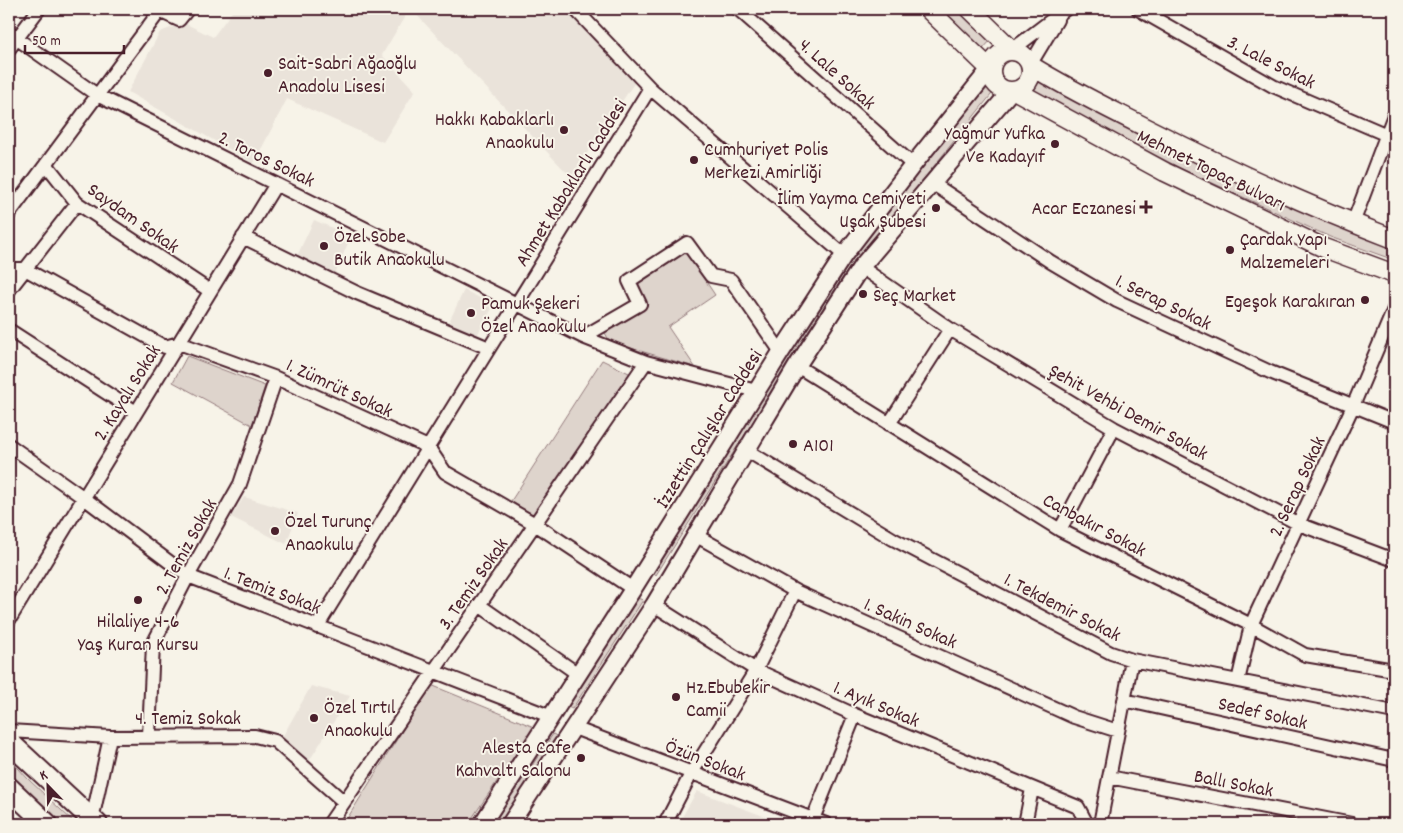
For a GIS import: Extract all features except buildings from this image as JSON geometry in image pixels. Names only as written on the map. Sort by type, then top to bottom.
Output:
[{"type":"main road","points":[[928,9],[990,69]]},
{"type":"main road","points":[[970,9],[1012,50],[1023,54],[1030,65],[1031,74],[1027,83],[1013,91],[998,87],[991,76],[990,69],[997,55],[1012,50]]},
{"type":"main road","name":"Mehmet Topaç Bulvarı","points":[[1030,65],[1058,83],[1199,155],[1353,223],[1394,239]]},
{"type":"main road","name":"Mehmet Topaç Bulvarı","points":[[1013,91],[1165,172],[1324,248],[1394,274]]},
{"type":"main road","points":[[9,742],[94,822]]},
{"type":"main road","points":[[9,788],[46,824]]},
{"type":"street","points":[[9,49],[13,36],[39,9]]},
{"type":"street","points":[[9,214],[157,10],[179,20],[188,9]]},
{"type":"street","points":[[575,9],[650,88],[844,255],[861,267]]},
{"type":"street","name":"4. Lale Sokak","points":[[738,9],[912,165]]},
{"type":"street","name":"3. Lale Sokak","points":[[1138,9],[1273,86],[1390,137]]},
{"type":"street","points":[[1012,50],[1063,11]]},
{"type":"street","points":[[1030,65],[1063,11]]},
{"type":"street","name":"2. Toros Sokak","points":[[13,36],[97,95],[583,337],[646,362],[756,391]]},
{"type":"street","name":"İzzettin Çalışlar Caddesi","points":[[482,824],[552,717],[756,391],[844,255],[912,165],[990,69]]},
{"type":"street","name":"Ahmet Kabaklarlı Caddesi","points":[[317,626],[650,88]]},
{"type":"street","points":[[510,824],[654,605],[797,366],[861,267],[1013,91]]},
{"type":"street","points":[[1353,223],[1390,137],[1394,115]]},
{"type":"street","name":"Saydam Sokak","points":[[46,164],[77,203],[210,291]]},
{"type":"street","name":"1. Serap Sokak","points":[[932,183],[1051,262],[1117,301],[1270,372],[1394,422]]},
{"type":"street","name":"2. Kayalı Sokak","points":[[9,620],[276,184]]},
{"type":"street","points":[[9,290],[77,203]]},
{"type":"street","points":[[243,237],[357,293],[489,348]]},
{"type":"street","points":[[583,337],[640,304],[628,281],[687,243],[711,276],[731,280],[781,352]]},
{"type":"street","name":"Şehit Vehbi Demir Sokak","points":[[861,267],[950,329],[1114,428],[1299,524],[1394,560]]},
{"type":"street","name":"1. Zümrüt Sokak","points":[[9,269],[25,269],[165,347],[179,343],[276,378],[428,447]]},
{"type":"street","name":"2. Serap Sokak","points":[[1238,681],[1251,625],[1354,406],[1394,309]]},
{"type":"street","points":[[889,424],[950,329]]},
{"type":"street","points":[[9,330],[136,412]]},
{"type":"street","name":"3. Temiz Sokak","points":[[329,824],[646,362]]},
{"type":"street","name":"Canbakır Sokak","points":[[797,366],[1060,530],[1305,654],[1394,670]]},
{"type":"street","name":"2. Temiz Sokak","points":[[149,736],[153,644],[188,576],[240,484],[276,378]]},
{"type":"street","points":[[1060,530],[1114,428]]},
{"type":"street","name":"1. Temiz Sokak","points":[[9,445],[84,498],[188,576],[552,717]]},
{"type":"street","points":[[428,447],[445,472],[535,524],[654,605]]},
{"type":"street","name":"1. Tekdemir Sokak","points":[[746,450],[894,538],[1110,653],[1132,660],[1394,712]]},
{"type":"street","name":"1. Sakin Sokak","points":[[695,535],[795,590],[1074,717],[1118,732]]},
{"type":"street","points":[[665,824],[691,774],[756,670],[795,590]]},
{"type":"street","points":[[480,605],[578,674]]},
{"type":"street","name":"1. Ayık Sokak","points":[[654,605],[756,670],[855,715],[1078,807],[1087,824]]},
{"type":"street","points":[[1100,824],[1132,660]]},
{"type":"street","name":"Sedef Sokak","points":[[1124,700],[1394,760]]},
{"type":"street","points":[[812,822],[855,715]]},
{"type":"street","points":[[552,717],[574,728]]},
{"type":"street","name":"Özün Sokak","points":[[574,728],[812,822],[826,824]]},
{"type":"street","name":"4. Temiz Sokak","points":[[9,731],[110,737],[254,736],[275,741],[344,802]]},
{"type":"street","points":[[94,822],[110,737]]},
{"type":"street","name":"Ballı Sokak","points":[[1109,777],[1352,824]]},
{"type":"street","points":[[1025,824],[1032,789]]},
{"type":"shaded area","name":"Sait-Sabri Ağaoğlu Anadolu Lisesi","points":[[234,9],[406,9],[408,11],[382,55],[415,91],[383,142],[287,99],[254,163],[128,92],[160,32],[184,23],[213,37]]},
{"type":"shaded area","name":"Hakkı Kabaklarlı Anaokulu","points":[[411,9],[564,9],[635,82],[571,177]]},
{"type":"shaded area","points":[[938,9],[958,9],[991,40],[981,51]]},
{"type":"shaded area","points":[[1035,77],[1394,247],[1394,260],[1330,237],[1182,169],[1029,89]]},
{"type":"shaded area","points":[[987,84],[995,90],[861,257],[854,252]]},
{"type":"shaded area","name":"Özel Sobe Butik Anaokulu","points":[[314,220],[351,236],[335,274],[297,256]]},
{"type":"shaded area","points":[[687,253],[715,295],[668,327],[695,367],[610,342],[604,331],[648,305],[637,285],[637,281],[680,254]]},
{"type":"shaded area","points":[[838,273],[845,276],[656,575],[650,572]]},
{"type":"shaded area","name":"Pamuk Şekeri Özel Anaokulu","points":[[464,290],[494,305],[476,337],[449,322]]},
{"type":"shaded area","points":[[187,356],[265,386],[252,425],[173,382]]},
{"type":"shaded area","points":[[602,360],[631,374],[537,518],[511,501]]},
{"type":"shaded area","name":"Özel Turunç Anaokulu","points":[[244,497],[298,513],[286,544],[231,517]]},
{"type":"shaded area","points":[[637,598],[643,600],[572,709],[566,706]]},
{"type":"shaded area","points":[[431,685],[534,727],[468,824],[349,824],[345,822]]},
{"type":"shaded area","name":"Özel Tırtıl Anaokulu","points":[[311,686],[350,696],[309,761],[280,741]]},
{"type":"shaded area","points":[[553,734],[558,737],[501,824],[493,824]]},
{"type":"shaded area","points":[[9,758],[28,779],[76,824],[58,824],[9,777]]},
{"type":"shaded area","points":[[697,791],[785,824],[678,824]]},
{"type":"place","name":"Sait-Sabri Ağaoğlu Anadolu Lisesi","points":[[268,73]]},
{"type":"place","name":"Hakkı Kabaklarlı Anaokulu","points":[[564,130]]},
{"type":"place","name":"Yağmur Yufka Ve Kadayıf","points":[[1055,144]]},
{"type":"place","name":"Cumhuriyet Polis Merkezi Amirliği","points":[[694,160]]},
{"type":"place","name":"Acar Eczanesi","points":[[1146,207]]},
{"type":"place","name":"İlim Yayma Cemiyeti Uşak Şubesi","points":[[936,208]]},
{"type":"place","name":"Özel Sobe Butik Anaokulu","points":[[324,246]]},
{"type":"place","name":"Çardak Yapı Malzemeleri","points":[[1230,250]]},
{"type":"place","name":"Seç Market","points":[[863,294]]},
{"type":"place","name":"Egeşok Karakıran","points":[[1365,300]]},
{"type":"place","name":"Pamuk Şekeri Özel Anaokulu","points":[[471,313]]},
{"type":"place","name":"A101","points":[[793,444]]},
{"type":"place","name":"Özel Turunç Anaokulu","points":[[275,531]]},
{"type":"place","name":"Hilaliye 4-6 Yaş Kuran Kursu","points":[[138,600]]},
{"type":"place","name":"Hz.Ebubekir Camii","points":[[676,697]]},
{"type":"place","name":"Özel Tırtıl Anaokulu","points":[[314,718]]},
{"type":"place","name":"Alesta Cafe Kahvaltı Salonu","points":[[581,758]]}]
